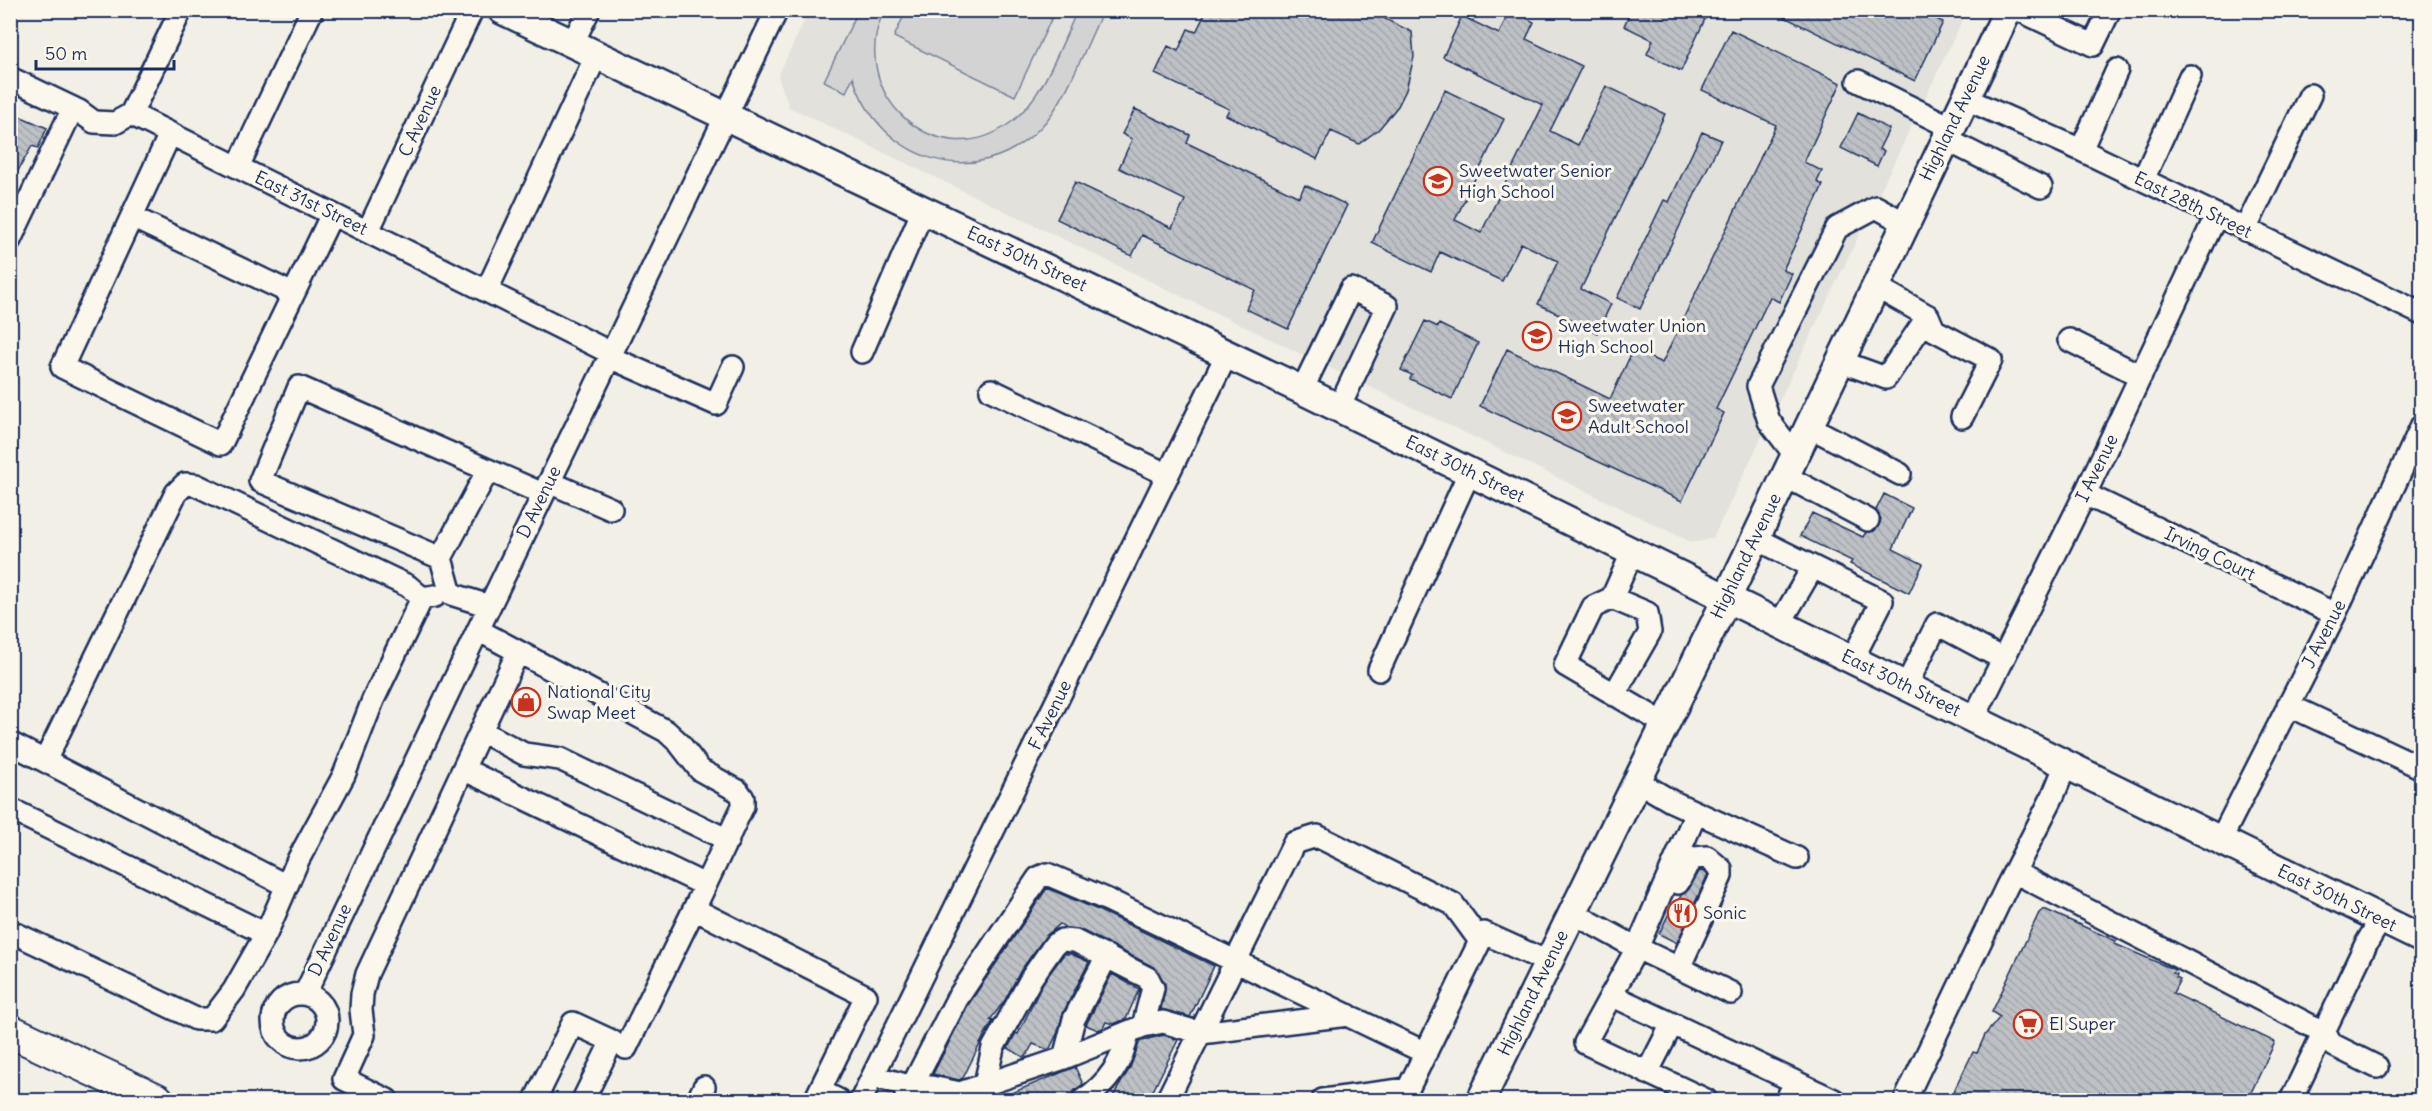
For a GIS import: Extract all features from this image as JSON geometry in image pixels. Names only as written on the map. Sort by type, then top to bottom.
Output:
[{"type":"highway","points":[[10,1031],[157,1101]]},
{"type":"main road","name":"East 30th Street","points":[[502,10],[1470,471],[1726,600],[1974,718],[2421,939]]},
{"type":"main road","name":"Highland Avenue","points":[[1480,1101],[1726,600],[2008,10]]},
{"type":"street","points":[[10,78],[73,108],[94,122],[115,123],[131,114],[181,10]]},
{"type":"street","points":[[238,167],[312,10]]},
{"type":"street","name":"C Avenue","points":[[368,231],[472,10]]},
{"type":"street","points":[[572,44],[589,10]]},
{"type":"street","name":"D Avenue","points":[[305,994],[477,630],[777,10]]},
{"type":"street","points":[[2019,10],[2093,45],[2108,14]]},
{"type":"street","points":[[486,290],[596,56]]},
{"type":"street","points":[[2081,150],[2117,70]]},
{"type":"street","points":[[2143,180],[2190,76]]},
{"type":"street","points":[[1858,81],[2041,187]]},
{"type":"street","points":[[2245,230],[2310,95]]},
{"type":"street","name":"East 28th Street","points":[[1964,98],[2081,150],[2421,314]]},
{"type":"street","points":[[10,240],[73,108]]},
{"type":"street","name":"East 31st Street","points":[[131,114],[486,290],[610,355],[716,404],[733,368]]},
{"type":"street","points":[[170,134],[62,367],[221,444],[332,214]]},
{"type":"street","points":[[1868,520],[1790,466],[1769,421],[1758,386],[1837,228],[1876,207],[1905,223]]},
{"type":"street","points":[[862,352],[923,210]]},
{"type":"street","name":"I Avenue","points":[[1974,718],[2085,494],[2216,216]]},
{"type":"street","points":[[132,217],[293,294]]},
{"type":"street","points":[[1875,286],[1928,316],[1934,330],[1991,360],[1962,417]]},
{"type":"street","points":[[1302,390],[1351,289],[1387,306],[1339,408]]},
{"type":"street","points":[[1839,362],[1886,378],[1928,316]]},
{"type":"street","points":[[2069,340],[2141,376]]},
{"type":"street","name":"F Avenue","points":[[861,1101],[1227,354]]},
{"type":"street","points":[[441,558],[260,481],[299,387],[488,470],[611,509]]},
{"type":"street","points":[[991,390],[1168,475]]},
{"type":"street","name":"J Avenue","points":[[2220,841],[2335,614],[2421,425]]},
{"type":"street","points":[[1808,426],[1900,474]]},
{"type":"street","points":[[451,594],[441,558],[488,470]]},
{"type":"street","points":[[1379,670],[1470,471]]},
{"type":"street","points":[[45,761],[176,493],[185,484],[196,485],[408,586],[422,598],[451,594],[489,606]]},
{"type":"street","name":"Irving Court","points":[[2085,494],[2335,614]]},
{"type":"street","points":[[1755,538],[1882,601],[1852,660]]},
{"type":"street","points":[[1632,553],[1612,598],[1593,607],[1565,665],[1665,724]]},
{"type":"street","points":[[1779,625],[1813,567]]},
{"type":"street","points":[[10,931],[196,1020],[212,1019],[234,990],[266,934],[298,860],[344,775],[373,700],[422,598]]},
{"type":"street","points":[[1612,598],[1647,613],[1650,632],[1614,695]]},
{"type":"street","points":[[1906,686],[1937,624],[2003,660]]},
{"type":"street","points":[[477,630],[666,731],[680,743],[700,770],[738,791],[743,798],[743,806],[728,840],[626,1048]]},
{"type":"street","points":[[387,1101],[344,1079],[364,1035],[361,1010],[362,993],[367,974],[518,652]]},
{"type":"street","points":[[2288,705],[2421,768]]},
{"type":"street","points":[[481,731],[524,754],[560,759],[728,840]]},
{"type":"street","points":[[10,743],[287,886]]},
{"type":"street","points":[[1905,1101],[2014,872],[2053,796],[2066,764]]},
{"type":"street","points":[[463,768],[705,885]]},
{"type":"street","points":[[1637,781],[1696,813],[1797,858]]},
{"type":"street","points":[[11,810],[266,934]]},
{"type":"street","points":[[1641,950],[1696,813]]},
{"type":"street","points":[[1167,1101],[1294,843],[1317,836],[1454,904],[1480,941]]},
{"type":"street","points":[[1679,968],[1721,876],[1721,869],[1707,857],[1698,856],[1690,860],[1641,950],[1611,995],[1585,1043],[1706,1101]]},
{"type":"street","points":[[2014,872],[2325,1033],[2331,1044],[2377,1067]]},
{"type":"street","points":[[909,1094],[957,999],[1038,878],[1047,874],[1236,961],[1426,1053]]},
{"type":"street","points":[[694,909],[866,996],[824,1097]]},
{"type":"street","points":[[1573,913],[1641,950],[1731,993]]},
{"type":"street","points":[[2291,1101],[2366,944],[2381,919]]},
{"type":"street","points":[[1323,1101],[1408,1089],[1484,933],[1548,962]]},
{"type":"street","points":[[985,1084],[993,1048],[1032,976],[1055,944],[1062,940],[1075,941],[1148,978],[1153,988],[1135,1029],[1110,1076],[1099,1090],[1083,1101]]},
{"type":"street","points":[[1064,1058],[1074,1019],[1107,956]]},
{"type":"street","points":[[1611,995],[1672,1024],[1791,1091],[1834,1101]]},
{"type":"street","points":[[873,1076],[909,1094],[931,1087],[959,1097],[985,1084],[1064,1058],[1135,1029],[1163,1022],[1201,1033],[1348,1015]]},
{"type":"street","points":[[536,1101],[573,1023],[612,1041],[583,1101]]},
{"type":"street","points":[[1647,1073],[1672,1024]]},
{"type":"path","points":[[10,1098],[15,1101]]},
{"type":"shaded area","points":[[906,10],[1055,11],[1015,96],[894,37]]},
{"type":"shaded area","name":"Sweetwater Union High School","points":[[809,11],[1967,11],[1713,538],[1691,542],[789,107],[778,76]]},
{"type":"shaded area","points":[[858,11],[884,11],[875,42],[877,71],[887,97],[905,118],[928,133],[954,140],[982,137],[1010,123],[1022,113],[1050,72],[1077,11],[1103,11],[1068,87],[1041,127],[1016,148],[988,159],[960,163],[933,159],[907,147],[884,130],[866,106],[853,77],[846,92],[824,81]]},
{"type":"building","points":[[1207,10],[1389,10],[1385,19],[1412,32],[1414,57],[1406,90],[1398,106],[1379,129],[1359,144],[1331,131],[1317,159],[1226,115],[1229,109],[1155,74],[1168,46],[1178,51],[1188,29],[1196,32]]},
{"type":"building","points":[[1510,10],[1534,22],[1526,39],[1582,66],[1550,131],[1578,145],[1606,86],[1665,114],[1581,289],[1611,304],[1597,333],[1538,304],[1558,261],[1521,243],[1502,281],[1440,252],[1431,272],[1372,243],[1445,90],[1504,119],[1455,220],[1481,233],[1543,105],[1443,57],[1462,16],[1499,34]]},
{"type":"building","points":[[1631,10],[1688,10],[1705,19],[1681,71],[1647,54],[1653,40],[1624,26]]},
{"type":"building","points":[[1770,10],[1919,10],[1943,22],[1915,81]]},
{"type":"building","points":[[1731,30],[1841,83],[1804,162],[1822,171],[1817,182],[1823,185],[1783,270],[1792,274],[1779,302],[1770,297],[1716,409],[1724,413],[1682,501],[1480,406],[1507,349],[1610,399],[1633,350],[1662,363],[1776,125],[1702,90]]},
{"type":"building","points":[[1135,109],[1190,135],[1187,143],[1299,197],[1305,185],[1347,205],[1288,329],[1246,309],[1255,290],[1142,235],[1132,256],[1057,219],[1075,182],[1172,228],[1185,200],[1119,168],[1132,139],[1122,134]]},
{"type":"building","points":[[10,112],[47,128],[38,148],[32,146],[10,185]]},
{"type":"building","points":[[1858,113],[1889,129],[1879,149],[1884,151],[1877,166],[1841,148]]},
{"type":"building","points":[[1702,132],[1721,140],[1640,309],[1617,298],[1664,200],[1669,202]]},
{"type":"building","points":[[1425,321],[1438,327],[1439,324],[1478,343],[1452,399],[1410,379],[1412,375],[1401,370]]},
{"type":"building","points":[[1884,494],[1912,508],[1893,549],[1923,564],[1909,593],[1850,564],[1852,561],[1800,536],[1812,513],[1863,537],[1866,532],[1874,531],[1879,525],[1881,519],[1876,510]]},
{"type":"building","name":"Sonic","points":[[1700,870],[1708,874],[1677,943],[1659,934],[1674,903],[1677,904],[1681,895],[1689,889]]},
{"type":"building","points":[[1047,888],[1214,966],[1190,1017],[1161,1009],[1165,983],[1154,967],[1081,930],[1066,928],[1060,924],[1045,937],[1021,970],[1005,1000],[990,1020],[993,1021],[963,1078],[959,1080],[933,1074],[968,1005]]},
{"type":"building","points":[[2044,909],[2175,970],[2173,973],[2177,974],[2176,977],[2180,979],[2173,993],[2275,1042],[2247,1101],[1949,1101],[1973,1052],[1977,1053],[1985,1035],[2000,1017],[1992,1012],[2039,913]]},
{"type":"building","points":[[1064,954],[1071,954],[1089,962],[1063,1013],[1058,1032],[1049,1050],[1033,1044],[1025,1058],[1008,1048],[1016,1033],[1018,1034],[1044,981]]},
{"type":"building","points":[[1112,974],[1139,989],[1126,1019],[1113,1024],[1106,1022],[1103,1028],[1098,1030],[1086,1025]]},
{"type":"building","points":[[1164,1035],[1178,1040],[1148,1101],[1110,1101],[1130,1068],[1140,1041]]},
{"type":"building","points":[[1075,1067],[1083,1084],[1075,1090],[1071,1097],[1062,1101],[992,1101]]},
{"type":"place","name":"Sweetwater Senior High School","points":[[1438,181]]},
{"type":"place","name":"Sweetwater Union High School","points":[[1537,336]]},
{"type":"place","name":"Sweetwater Adult School","points":[[1567,416]]},
{"type":"place","name":"National City Swap Meet","points":[[526,702]]},
{"type":"place","name":"Sonic","points":[[1682,913]]},
{"type":"place","name":"El Super","points":[[2028,1024]]}]
